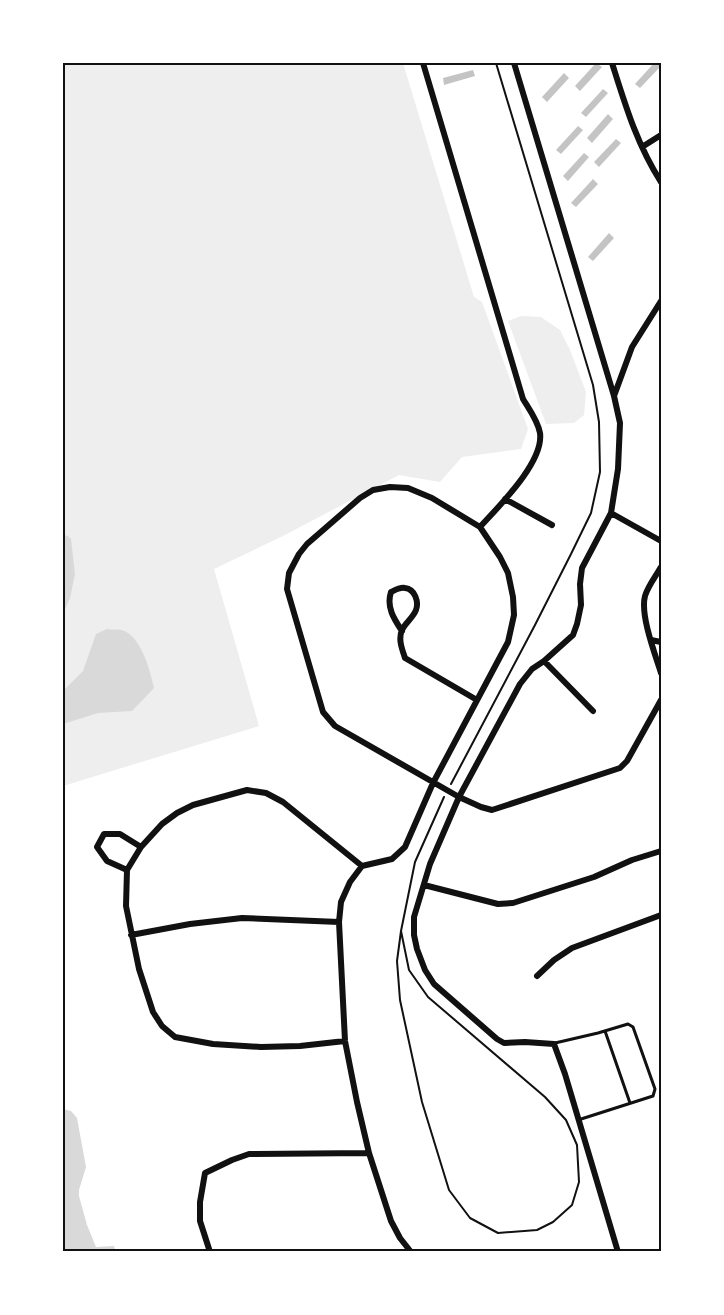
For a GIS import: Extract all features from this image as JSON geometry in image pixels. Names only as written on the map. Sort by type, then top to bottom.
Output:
[{"type":"street","points":[[423,63],[523,399],[540,432],[539,450],[532,465],[480,526]]},
{"type":"street","points":[[514,63],[614,396],[620,423],[618,469],[611,513],[582,568],[579,584],[581,605],[573,635],[532,669],[520,684],[459,797],[430,864],[414,917],[414,935],[420,959],[434,984],[497,1039],[504,1043],[525,1041],[554,1044],[618,1252]]},
{"type":"street","points":[[612,63],[632,125],[661,182]]},
{"type":"street","points":[[642,147],[661,135]]},
{"type":"street","points":[[614,396],[632,347],[661,301]]},
{"type":"street","points":[[411,1252],[391,1221],[369,1153],[345,1041],[339,922],[341,902],[350,882],[362,866],[392,859],[405,848],[433,783],[508,642],[514,615],[513,597],[508,573],[480,526],[432,498],[408,488],[390,487],[373,490],[360,498],[307,544],[289,573],[287,589],[323,712],[334,726],[433,783],[481,807],[492,810],[620,768],[627,761],[661,700]]},
{"type":"street","points":[[505,499],[552,525]]},
{"type":"street","points":[[611,513],[661,541]]},
{"type":"street","points":[[661,567],[646,593],[643,604],[661,674]]},
{"type":"street","points":[[402,631],[389,603],[392,592],[405,588],[412,591],[417,599],[417,609],[402,631],[400,643],[405,658],[477,700]]},
{"type":"street","points":[[651,640],[661,642]]},
{"type":"street","points":[[544,661],[593,711]]},
{"type":"street","points":[[345,1041],[261,1047],[213,1044],[175,1037],[162,1026],[153,1012],[139,969],[126,906],[127,870],[141,847],[162,824],[177,813],[192,805],[247,790],[266,793],[283,801],[362,866]]},
{"type":"street","points":[[127,870],[107,861],[97,847],[104,834],[120,834],[141,847]]},
{"type":"street","points":[[424,885],[498,904],[513,903],[594,877],[632,860],[661,851]]},
{"type":"street","points":[[537,976],[572,948],[661,915]]},
{"type":"street","points":[[131,935],[190,924],[242,918],[339,922]]},
{"type":"street","points":[[210,1252],[200,1221],[204,1173],[249,1154],[369,1153]]},
{"type":"lane","points":[[554,1044],[628,1024],[633,1027],[655,1089],[653,1096],[578,1120]]},
{"type":"lane","points":[[605,1031],[630,1103]]},
{"type":"path","points":[[401,932],[409,970],[428,997],[544,1097],[566,1120],[576,1145],[579,1182],[572,1205],[553,1222],[537,1230],[498,1233],[470,1218],[449,1190],[422,1102],[400,1000],[397,961],[401,932],[415,862],[444,798]]},
{"type":"shaded area","points":[[63,63],[403,63],[474,297],[482,302],[528,429],[521,449],[462,457],[440,482],[399,475],[283,536],[214,569],[259,726],[63,786]]},
{"type":"shaded area","points":[[521,316],[541,317],[560,330],[570,350],[586,392],[584,415],[574,423],[546,424],[508,321]]},
{"type":"shaded area","points":[[63,535],[71,539],[75,574],[70,598],[63,614]]},
{"type":"shaded area","points":[[107,629],[122,630],[134,639],[144,654],[154,688],[132,711],[98,713],[63,724],[63,691],[83,671],[96,634]]},
{"type":"shaded area","points":[[63,1109],[71,1111],[77,1118],[86,1167],[79,1196],[87,1225],[96,1247],[114,1246],[116,1252],[63,1252]]},
{"type":"building","points":[[596,63],[602,67],[580,91],[575,86]]},
{"type":"building","points":[[654,63],[661,63],[661,66],[640,88],[635,84]]},
{"type":"building","points":[[473,70],[475,76],[444,85],[443,78]]},
{"type":"building","points":[[564,73],[569,78],[547,102],[542,97]]},
{"type":"building","points":[[603,89],[608,93],[586,117],[581,113]]},
{"type":"building","points":[[608,114],[613,119],[592,143],[587,138]]},
{"type":"building","points":[[578,126],[583,130],[561,154],[556,150]]},
{"type":"building","points":[[616,139],[621,143],[599,167],[594,162]]},
{"type":"building","points":[[584,153],[589,157],[568,181],[563,176]]},
{"type":"building","points":[[593,179],[598,184],[576,207],[571,203]]},
{"type":"building","points":[[609,233],[614,238],[593,261],[588,257]]}]
